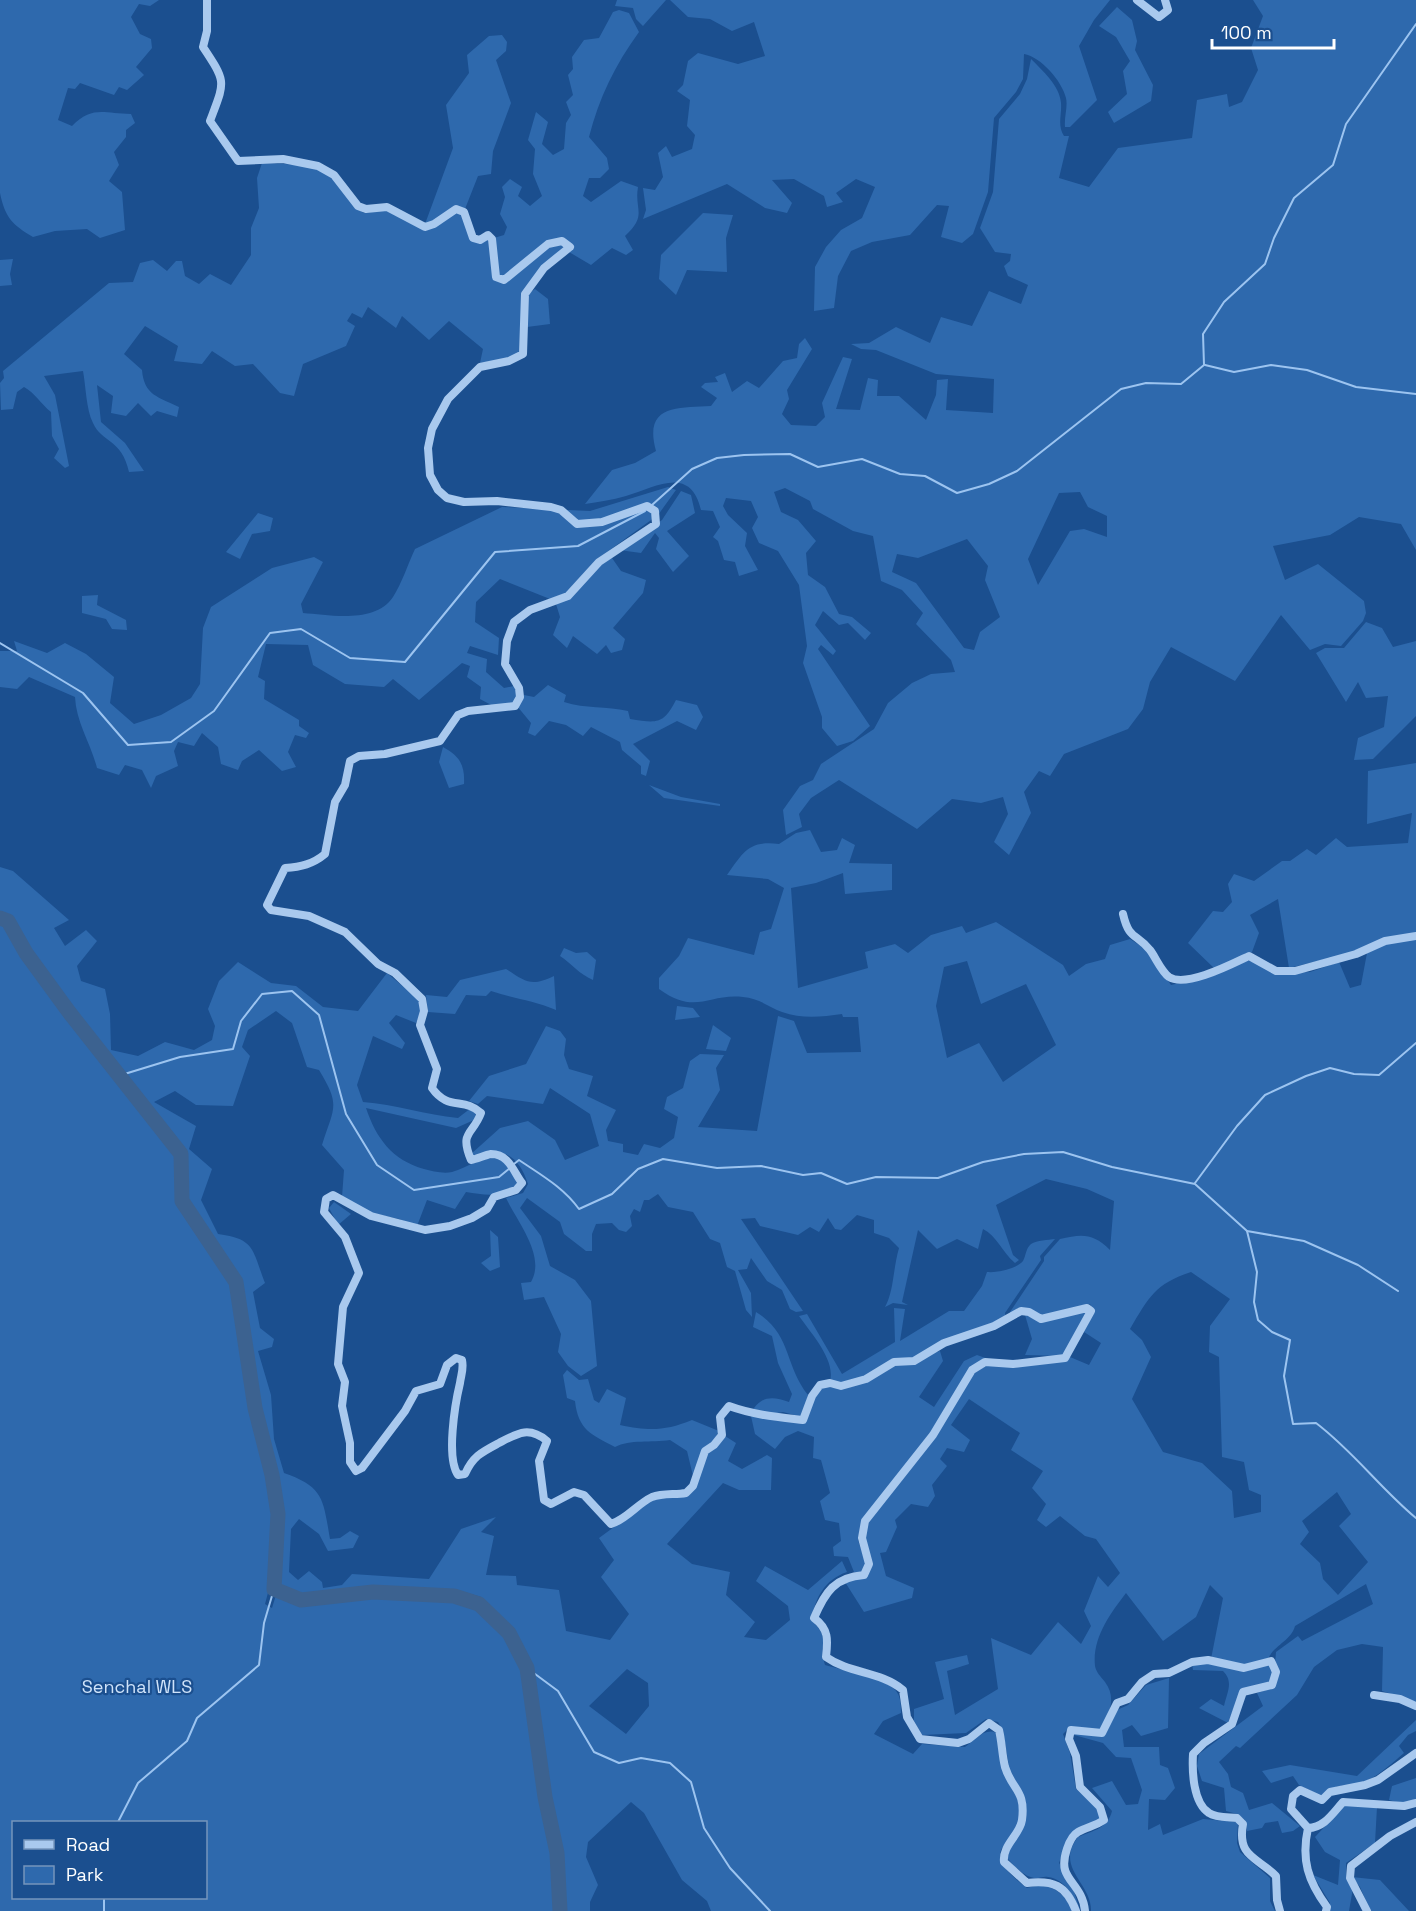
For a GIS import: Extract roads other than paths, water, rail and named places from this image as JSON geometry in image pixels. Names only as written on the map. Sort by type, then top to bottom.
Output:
[{"type":"street","points":[[207,0],[207,31],[203,47],[221,73],[223,82],[210,121],[238,161],[283,159],[318,166],[334,174],[358,206],[366,209],[387,207],[424,226],[434,225],[456,209],[464,212],[473,238],[480,240],[488,235],[492,239],[496,277],[504,280],[548,244],[562,241],[570,247],[544,267],[525,294],[524,354],[517,359],[480,367],[448,399],[432,429],[428,448],[430,475],[438,490],[447,498],[464,502],[496,501],[551,507],[561,510],[577,524],[602,522],[647,506],[655,511],[657,518],[656,524],[599,562],[568,596],[530,610],[514,622],[507,641],[505,664],[519,688],[520,697],[514,706],[468,711],[458,715],[440,741],[411,746],[385,754],[359,756],[351,761],[345,785],[335,802],[325,854],[316,861],[300,867],[285,868],[267,905],[271,910],[309,916],[345,932],[378,964],[395,973],[422,999],[424,1011],[420,1025],[437,1069],[432,1088],[440,1099],[450,1103],[474,1106],[481,1113],[466,1134],[467,1150],[471,1160],[490,1154],[504,1157],[510,1162],[522,1183],[516,1190],[494,1197],[487,1209],[472,1218],[450,1226],[437,1226],[425,1230],[371,1216],[333,1195],[326,1198],[324,1212],[345,1237],[358,1273],[343,1307],[338,1364],[345,1382],[342,1406],[350,1443],[350,1462],[356,1471],[362,1468],[405,1411],[416,1391],[440,1384],[447,1365],[456,1358],[462,1360],[464,1368],[455,1408],[452,1466],[458,1475],[465,1474],[472,1458],[484,1449],[522,1431],[537,1432],[547,1441],[539,1461],[544,1500],[550,1503],[574,1492],[584,1495],[611,1524],[623,1520],[650,1498],[662,1494],[686,1493],[693,1486],[705,1451],[722,1435],[720,1417],[729,1406],[761,1416],[782,1415],[803,1420],[812,1396],[820,1385],[830,1383],[841,1386],[866,1379],[894,1362],[914,1361],[944,1343],[993,1326],[1021,1311],[1029,1312],[1041,1319],[1087,1308],[1090,1311],[1083,1329],[1065,1358],[1013,1364],[985,1362],[972,1370],[933,1435],[865,1521],[862,1538],[869,1564],[864,1575],[849,1576],[834,1583],[822,1598],[814,1618],[824,1625],[828,1640],[826,1657],[835,1664],[891,1680],[903,1690],[907,1717],[920,1739],[958,1743],[969,1739],[989,1723],[999,1730],[1006,1768],[1019,1790],[1023,1805],[1022,1823],[1003,1854],[1004,1862],[1027,1883],[1048,1881],[1062,1890],[1071,1897],[1076,1911]]},
{"type":"street","points":[[1137,0],[1159,17],[1168,10],[1165,0]]},
{"type":"street","points":[[1123,914],[1127,931],[1149,949],[1167,976],[1175,980],[1203,976],[1249,956],[1275,971],[1295,971],[1356,954],[1385,941],[1416,936]]},
{"type":"street","points":[[1085,1911],[1075,1884],[1065,1871],[1065,1860],[1070,1841],[1077,1832],[1104,1820],[1100,1807],[1080,1788],[1076,1756],[1069,1739],[1071,1730],[1102,1733],[1117,1703],[1128,1699],[1142,1682],[1154,1674],[1169,1673],[1192,1662],[1208,1660],[1244,1668],[1271,1661],[1276,1672],[1272,1685],[1243,1692],[1232,1724],[1204,1743],[1193,1754],[1192,1766],[1202,1807],[1211,1815],[1238,1818],[1243,1824],[1241,1835],[1245,1851],[1252,1859],[1276,1876],[1280,1911]]},
{"type":"street","points":[[1374,1695],[1400,1699],[1416,1706]]},
{"type":"street","points":[[1326,1911],[1327,1907],[1311,1883],[1305,1867],[1308,1828],[1291,1809],[1293,1796],[1300,1790],[1322,1800],[1330,1792],[1365,1785],[1378,1780],[1416,1753]]},
{"type":"street","points":[[1308,1828],[1316,1828],[1326,1821],[1343,1802],[1404,1806],[1416,1803]]},
{"type":"street","points":[[1367,1911],[1350,1878],[1351,1866],[1390,1836],[1416,1822]]},
{"type":"waterway","points":[[652,505],[692,469],[717,458],[744,455],[790,454],[818,467],[862,459],[900,474],[925,476],[957,493],[989,484],[1017,471],[1121,389],[1146,383],[1181,384],[1204,365],[1203,334],[1224,302],[1265,264],[1274,238],[1294,198],[1333,165],[1346,124],[1416,24]]},
{"type":"waterway","points":[[1205,365],[1234,372],[1271,365],[1307,370],[1356,387],[1416,394]]},
{"type":"waterway","points":[[0,643],[83,693],[128,745],[171,742],[214,711],[270,633],[301,629],[350,658],[405,662],[495,552],[578,546],[645,511]]},
{"type":"waterway","points":[[0,918],[8,921],[26,953],[69,1012],[181,1154],[182,1201],[236,1282],[255,1408],[272,1475],[278,1514],[274,1589],[301,1600],[373,1592],[454,1596],[479,1604],[509,1633],[527,1668],[545,1797],[557,1853],[560,1911]]},
{"type":"waterway","points":[[118,1076],[180,1057],[233,1049],[241,1021],[262,994],[292,991],[319,1015],[346,1114],[377,1165],[414,1190],[499,1177],[510,1168]]},
{"type":"waterway","points":[[1195,1183],[1237,1126],[1265,1095],[1306,1076],[1330,1068],[1354,1074],[1379,1075],[1416,1043]]},
{"type":"waterway","points":[[514,1164],[519,1160],[543,1176],[566,1194],[579,1209],[612,1194],[638,1169],[663,1159],[717,1168],[761,1166],[803,1175],[821,1173],[847,1184],[876,1177],[938,1178],[983,1162],[1024,1154],[1063,1152],[1112,1167],[1195,1184],[1247,1231],[1304,1241],[1358,1265],[1398,1291]]},
{"type":"waterway","points":[[1247,1231],[1257,1272],[1254,1302],[1258,1320],[1272,1332],[1290,1340],[1284,1376],[1293,1424],[1316,1423],[1416,1518]]},
{"type":"waterway","points":[[119,1821],[138,1783],[187,1741],[197,1718],[259,1665],[264,1623],[274,1589]]},
{"type":"waterway","points":[[527,1668],[558,1691],[594,1752],[619,1763],[641,1758],[670,1763],[691,1782],[704,1828],[730,1868],[770,1911]]},
{"type":"waterway","points":[[104,1899],[104,1911]]},
{"type":"park label","name":"Senchal WLS","points":[[137,1686]]}]
